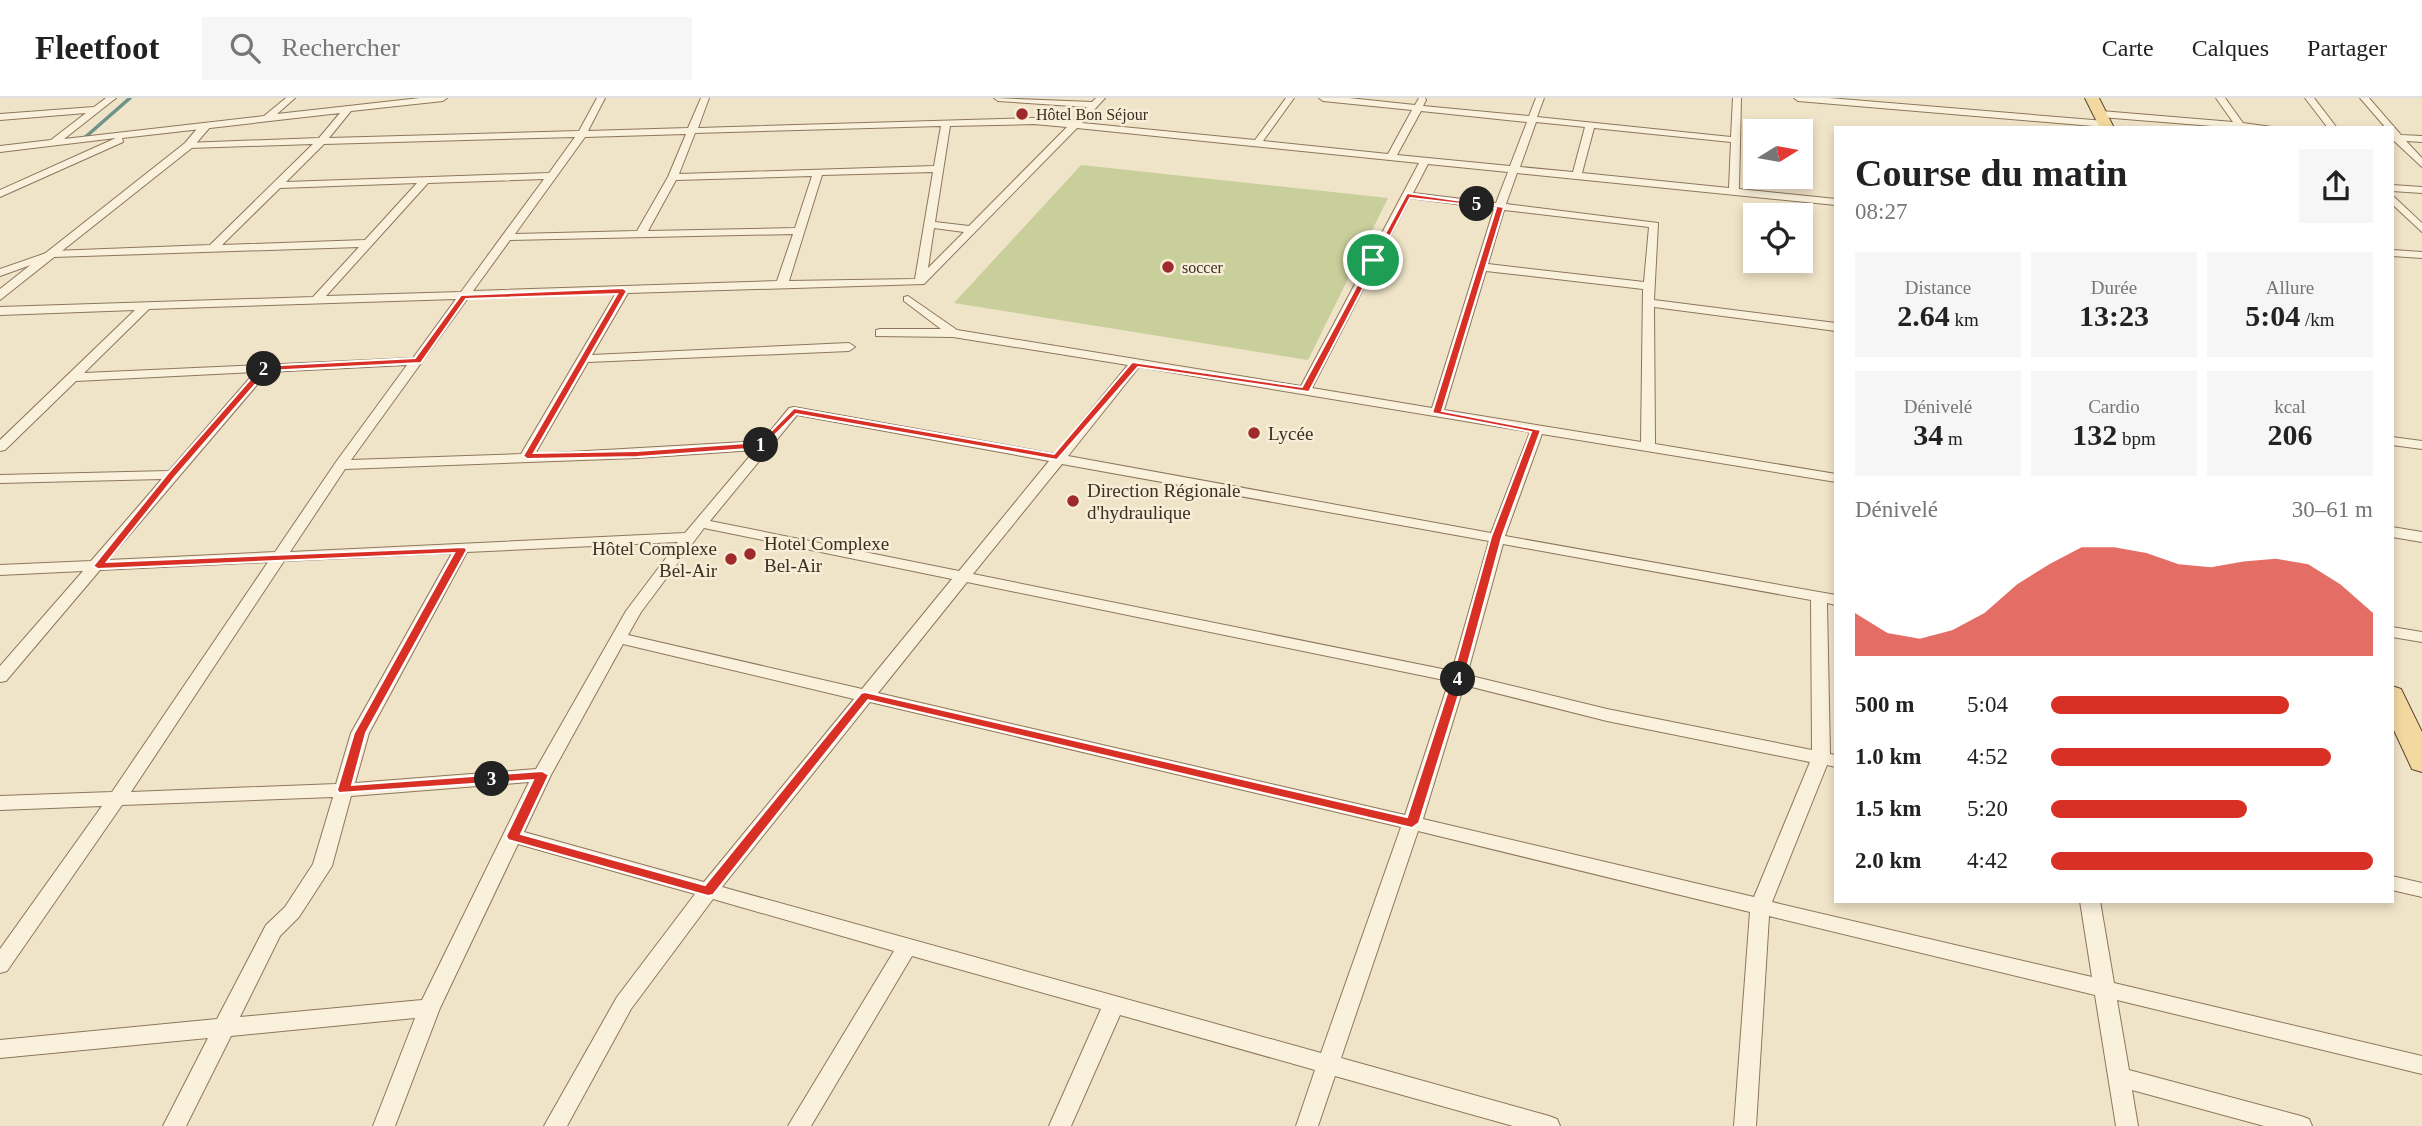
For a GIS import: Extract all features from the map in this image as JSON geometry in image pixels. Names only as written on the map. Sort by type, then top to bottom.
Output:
[{"type":"main road","points":[[2092,98],[2104,122]]},
{"type":"main road","points":[[2395,708],[2421,757]]},
{"type":"street","points":[[53,143],[111,98]]},
{"type":"street","points":[[275,98],[280,108]]},
{"type":"street","points":[[266,118],[292,98]]},
{"type":"street","points":[[0,149],[443,98]]},
{"type":"street","points":[[0,965],[281,558],[341,465],[582,134],[601,98]]},
{"type":"street","points":[[642,232],[673,177],[705,98]]},
{"type":"street","points":[[998,98],[1098,101]]},
{"type":"street","points":[[1255,145],[1290,98]]},
{"type":"street","points":[[1323,98],[1734,140]]},
{"type":"street","points":[[1391,158],[1423,98]]},
{"type":"street","points":[[1437,413],[1500,207],[1530,119],[1540,98]]},
{"type":"street","points":[[1734,192],[1737,98]]},
{"type":"street","points":[[1798,98],[2104,122],[2241,126]]},
{"type":"street","points":[[2220,98],[2241,126]]},
{"type":"street","points":[[2309,98],[2331,126]]},
{"type":"street","points":[[2364,98],[2388,126]]},
{"type":"street","points":[[0,311],[782,284],[920,282],[1098,101]]},
{"type":"street","points":[[212,249],[322,141],[348,109]]},
{"type":"street","points":[[0,117],[95,110]]},
{"type":"street","points":[[189,145],[1034,121],[1834,202]]},
{"type":"street","points":[[920,282],[946,124]]},
{"type":"street","points":[[0,296],[189,145],[205,125]]},
{"type":"street","points":[[1577,174],[1590,125]]},
{"type":"street","points":[[2394,133],[2422,139]]},
{"type":"street","points":[[2394,133],[2422,164]]},
{"type":"street","points":[[0,194],[135,134]]},
{"type":"street","points":[[1305,390],[1424,162]]},
{"type":"street","points":[[673,177],[939,169]]},
{"type":"street","points":[[782,284],[818,174]]},
{"type":"street","points":[[277,185],[550,176]]},
{"type":"street","points":[[315,302],[425,180]]},
{"type":"street","points":[[2394,188],[2422,190]]},
{"type":"street","points":[[1407,195],[1654,225],[1648,303],[1647,448]]},
{"type":"street","points":[[2394,200],[2422,229]]},
{"type":"street","points":[[931,225],[970,229]]},
{"type":"street","points":[[506,237],[642,232],[798,231]]},
{"type":"street","points":[[0,273],[52,254],[368,243]]},
{"type":"street","points":[[2394,253],[2422,255]]},
{"type":"street","points":[[1481,267],[1650,286]]},
{"type":"street","points":[[527,456],[623,291]]},
{"type":"street","points":[[908,299],[953,333]]},
{"type":"street","points":[[1648,303],[1834,327]]},
{"type":"street","points":[[0,447],[145,307]]},
{"type":"street","points":[[880,333],[953,333],[1834,478]]},
{"type":"street","points":[[582,359],[849,347]]},
{"type":"street","points":[[75,377],[418,361]]},
{"type":"street","points":[[555,1126],[624,1003],[708,891],[1057,457],[1136,363]]},
{"type":"street","points":[[0,677],[98,566],[171,475],[265,368]]},
{"type":"street","points":[[384,1126],[429,1008],[542,775],[618,638],[634,611],[695,530],[762,445],[794,411],[1827,598],[1829,760],[1760,907],[1745,1126]]},
{"type":"street","points":[[1307,1126],[1412,823],[1458,678],[1497,537],[1537,430]]},
{"type":"street","points":[[2394,441],[2422,445]]},
{"type":"street","points":[[341,465],[637,454],[762,445]]},
{"type":"street","points":[[0,479],[171,475]]},
{"type":"street","points":[[0,570],[461,550],[695,530],[960,578],[1458,678],[1607,715],[1829,760]]},
{"type":"street","points":[[2394,532],[2422,537]]},
{"type":"street","points":[[174,1126],[273,931],[292,912],[322,866],[360,733],[461,550]]},
{"type":"street","points":[[2394,632],[2422,638]]},
{"type":"street","points":[[618,638],[1412,823],[2422,1065]]},
{"type":"street","points":[[0,803],[344,790],[542,775]]},
{"type":"street","points":[[513,836],[1549,1126]]},
{"type":"street","points":[[2394,883],[2422,890]]},
{"type":"street","points":[[2090,903],[2127,1126]]},
{"type":"street","points":[[799,1126],[907,946]]},
{"type":"street","points":[[1060,1126],[1114,1004]]},
{"type":"street","points":[[0,1049],[429,1008]]},
{"type":"street","points":[[2121,1077],[2301,1126]]},
{"type":"green space","points":[[1081,165],[1388,198],[1308,360],[954,303]]},
{"type":"waterway","points":[[82,140],[130,98]]},
{"type":"place","name":"Hôtel Bon Séjour","points":[[1022,114]]},
{"type":"place","name":"soccer","points":[[1168,267]]},
{"type":"place","name":"Lycée","points":[[1254,433]]},
{"type":"place","name":"Direction Régionale d'hydraulique","points":[[1073,501]]},
{"type":"place","name":"Hotel Complexe Bel-Air","points":[[750,554]]},
{"type":"place","name":"Hôtel Complexe Bel-Air","points":[[731,559]]},
{"type":"route","points":[[1407,195],[1500,207],[1437,413],[1537,430],[1497,537],[1458,678],[1412,823],[865,696],[708,891],[513,836],[542,775],[344,790],[360,733],[461,550],[98,566],[171,475],[265,368],[418,361],[464,297],[623,291],[527,456],[637,454],[762,445],[794,411],[1057,457],[1136,363],[1305,390],[1373,260],[1407,195]]}]
